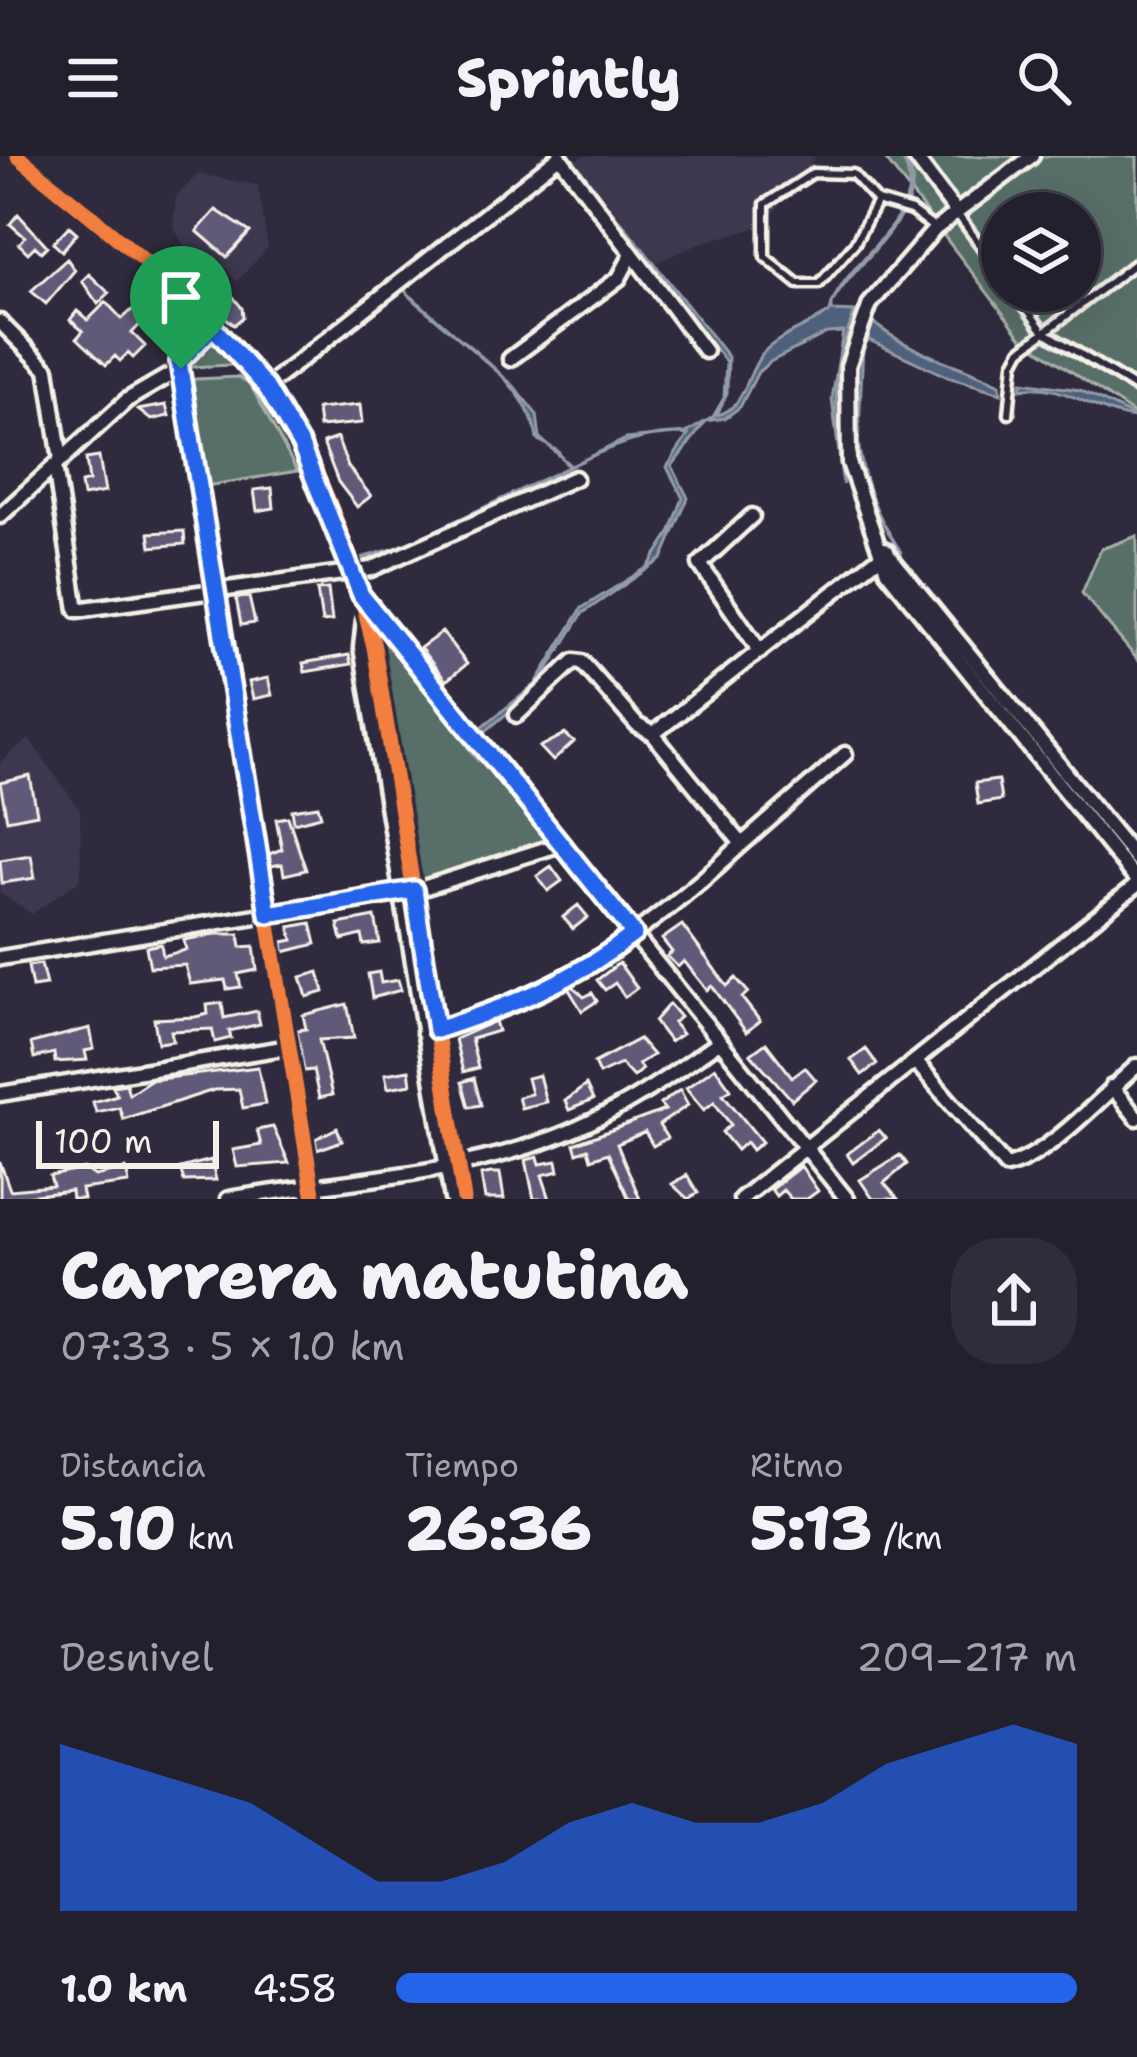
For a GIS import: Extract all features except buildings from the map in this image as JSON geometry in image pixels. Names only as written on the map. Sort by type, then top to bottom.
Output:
[{"type":"street","points":[[19,156],[213,327],[266,387],[301,446],[354,571],[374,647],[430,1031],[452,1163],[464,1199]]},
{"type":"street","points":[[266,387],[560,156],[705,352]]},
{"type":"street","points":[[914,156],[956,212]]},
{"type":"street","points":[[741,1199],[1137,883],[1059,774],[881,551],[855,488],[846,443],[844,399],[855,334],[870,304],[935,230],[1032,156]]},
{"type":"street","points":[[510,359],[619,278],[632,254]]},
{"type":"street","points":[[163,279],[313,1192]]},
{"type":"street","points":[[0,322],[47,369],[77,610],[354,571],[401,559],[575,478]]},
{"type":"street","points":[[0,516],[127,400],[180,365],[213,327]]},
{"type":"street","points":[[752,516],[700,564],[760,651]]},
{"type":"street","points":[[652,734],[881,551]]},
{"type":"street","points":[[361,595],[848,1199]]},
{"type":"street","points":[[518,715],[574,661],[582,662],[637,724],[652,734],[742,844]]},
{"type":"street","points":[[430,1031],[554,988],[634,934],[845,754]]},
{"type":"street","points":[[1059,774],[1137,860]]},
{"type":"street","points":[[0,958],[408,891],[479,874],[561,844]]},
{"type":"street","points":[[228,1199],[313,1192],[546,1141],[608,1114],[720,1041]]},
{"type":"street","points":[[0,1094],[290,1047]]},
{"type":"street","points":[[915,1061],[1006,1166],[1022,1163],[1137,1066]]},
{"type":"street","points":[[1112,1088],[1137,1118]]},
{"type":"street","points":[[452,1163],[452,1199]]},
{"type":"lane","points":[[878,202],[854,243],[819,284],[798,284],[765,257],[765,204],[813,173],[853,174],[878,202],[910,211],[935,230]]},
{"type":"lane","points":[[956,212],[981,246]]},
{"type":"lane","points":[[1009,414],[1012,376],[1021,350],[1137,262]]},
{"type":"lane","points":[[1029,312],[1043,331],[1137,388]]},
{"type":"shaded area","points":[[583,156],[816,156],[764,226],[703,242],[647,267],[600,223],[575,161]]},
{"type":"shaded area","points":[[198,174],[258,185],[268,248],[236,282],[227,269],[188,253],[173,226],[176,197]]},
{"type":"shaded area","points":[[29,739],[80,810],[81,879],[32,914],[0,893],[0,762]]},
{"type":"green space","points":[[883,156],[1137,156],[1137,416],[1022,338],[1002,312],[1101,312],[1101,192],[981,192],[981,284]]},
{"type":"green space","points":[[210,339],[234,365],[189,367]]},
{"type":"green space","points":[[238,377],[250,384],[297,471],[206,486],[190,384],[195,379]]},
{"type":"green space","points":[[1137,536],[1137,659],[1082,593],[1101,549]]},
{"type":"green space","points":[[381,633],[547,840],[545,844],[419,881]]},
{"type":"water","points":[[900,156],[911,173],[911,192],[903,212],[834,300],[898,217],[909,177]]},
{"type":"water","points":[[620,220],[728,357],[727,393],[717,415],[733,406],[762,354],[776,342],[832,307],[832,311],[855,312],[838,376],[839,454],[832,399],[843,332],[827,333],[770,362],[758,372],[740,407],[725,418],[706,421],[724,398],[726,362],[645,262]]},
{"type":"water","points":[[874,323],[918,350],[1000,384],[1001,393],[948,377],[869,340],[864,345]]},
{"type":"water","points":[[863,347],[858,442],[857,384]]},
{"type":"water","points":[[502,375],[537,415],[540,438],[548,445],[537,439],[530,416]]},
{"type":"water","points":[[1022,382],[1080,390],[1137,418],[1052,390],[1021,389]]},
{"type":"water","points":[[706,421],[672,466],[688,498],[662,559],[583,613],[535,690],[486,731],[482,727],[535,685],[582,608],[648,567],[670,533],[683,498],[667,467],[688,435],[654,436],[686,433]]},
{"type":"water","points":[[651,437],[570,467],[440,534],[399,550],[361,558],[403,546],[568,467],[563,458],[571,466],[626,439]]},
{"type":"water","points":[[858,442],[867,484],[885,526],[871,503],[858,449]]},
{"type":"waterway","points":[[465,742],[478,761]]},
{"type":"cycle path","points":[[18,156],[149,265],[240,354],[285,415],[319,478],[345,545],[374,647],[464,1199]]},
{"type":"cycle path","points":[[163,279],[314,1199]]},
{"type":"route","points":[[213,327],[266,387],[301,446],[361,595],[634,934],[579,975],[518,1004],[436,1030],[414,890],[268,914],[181,369],[179,362],[213,327]]}]
